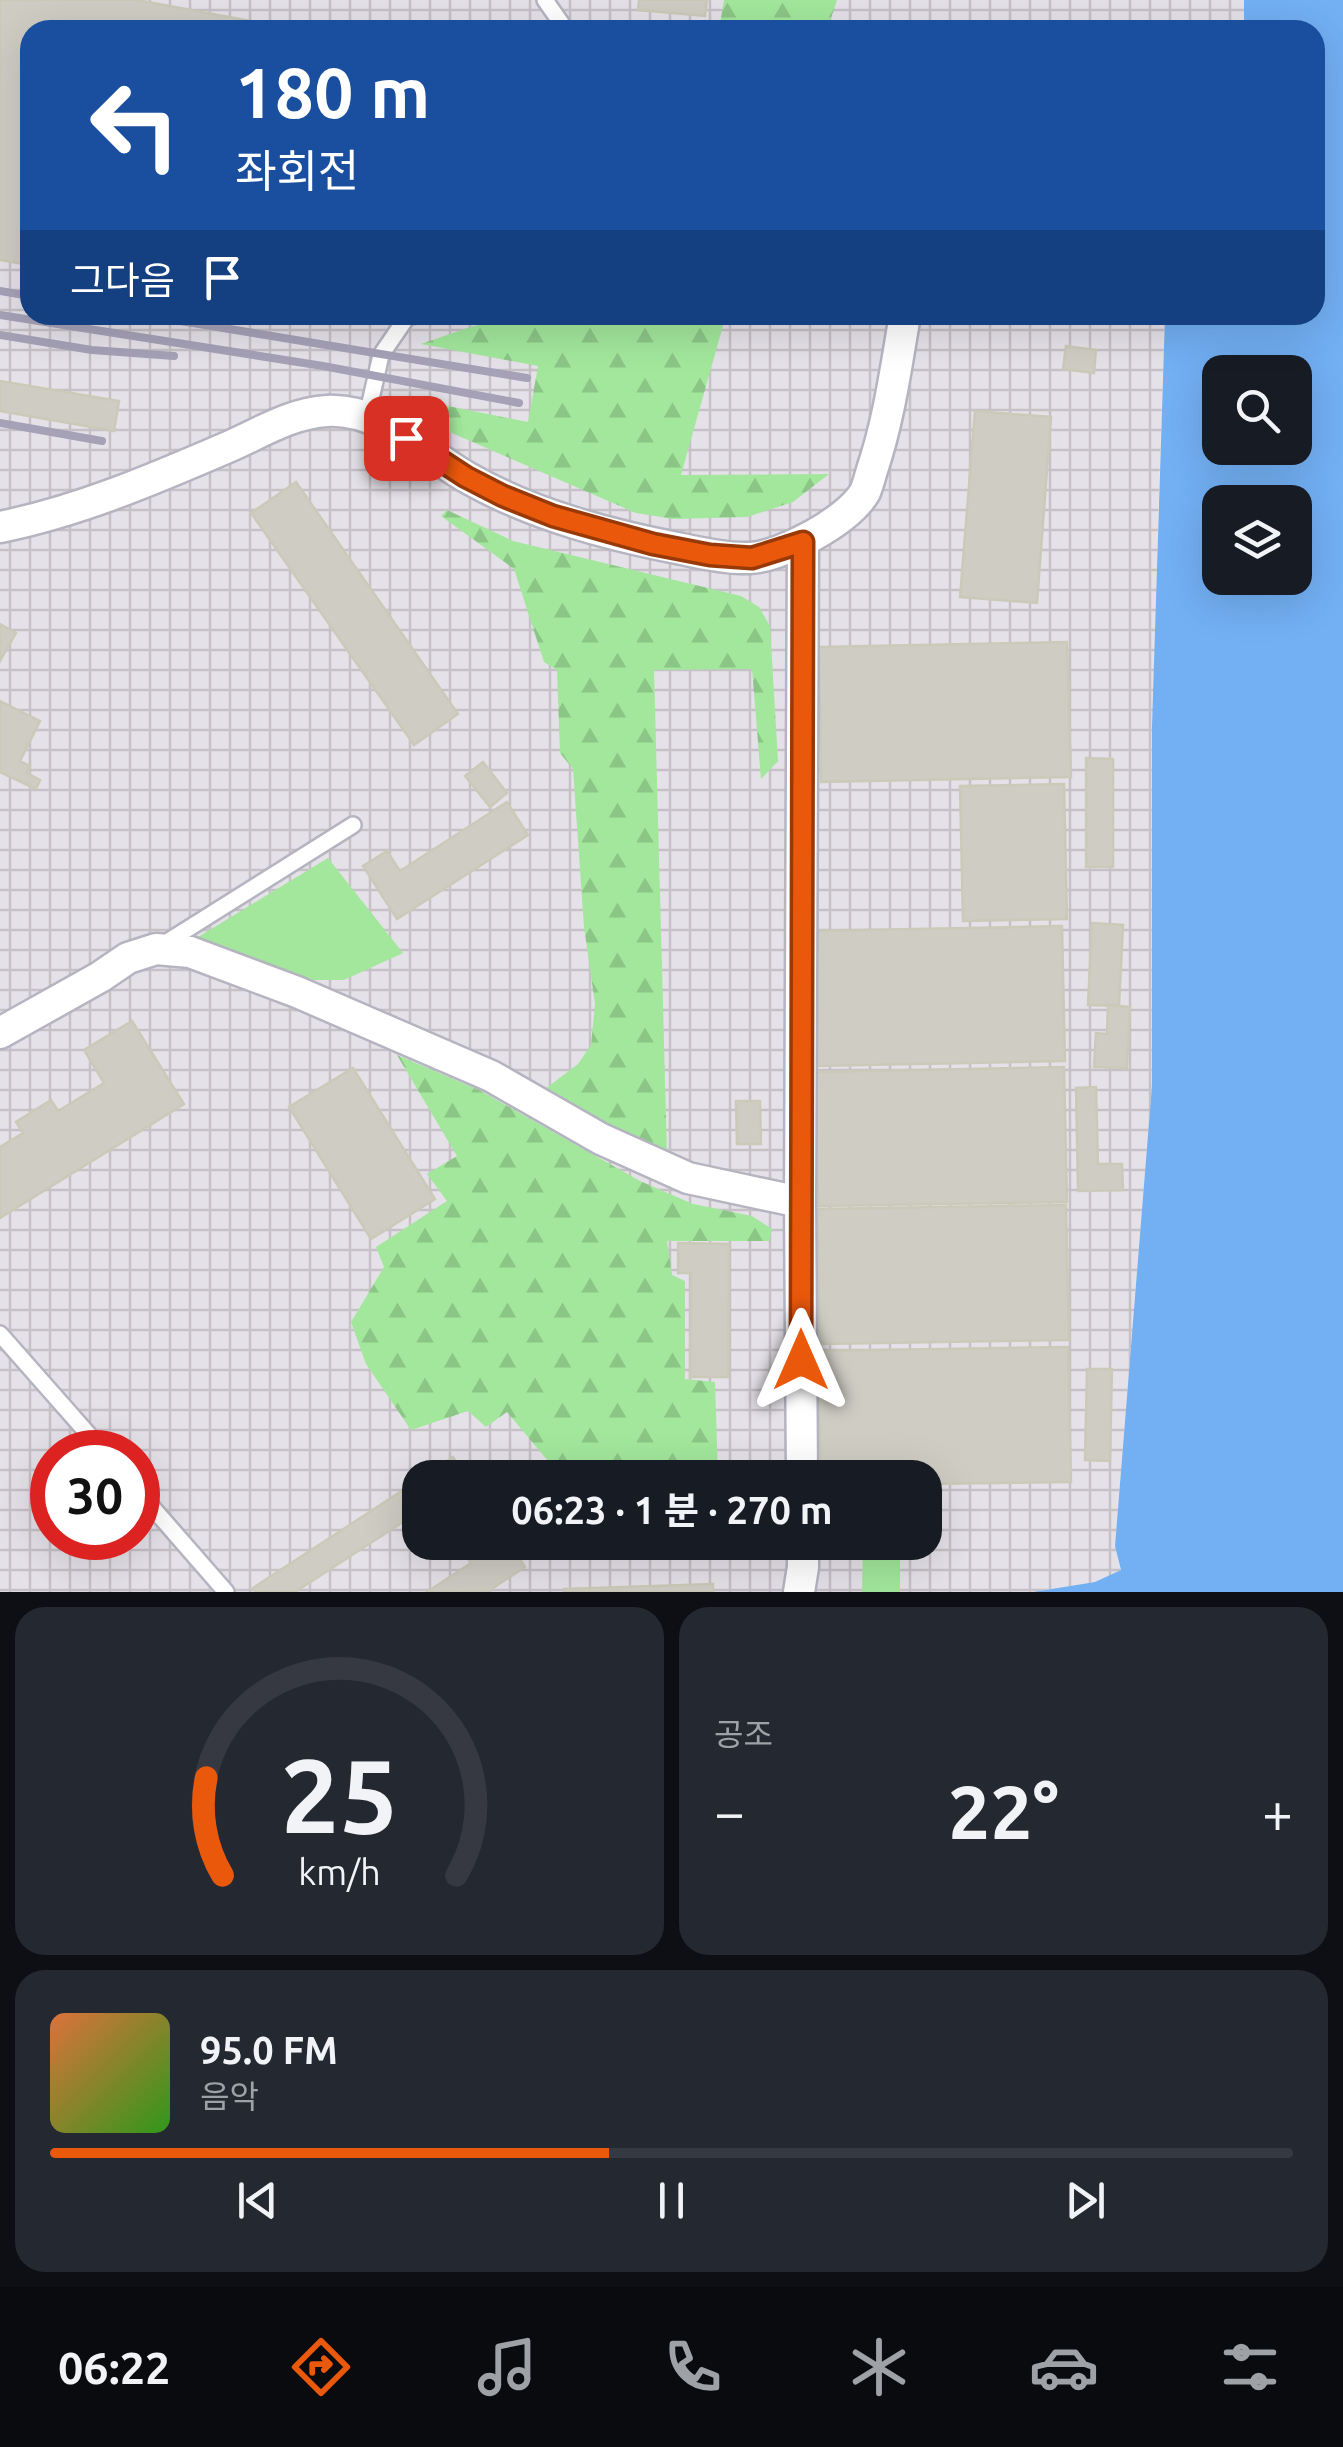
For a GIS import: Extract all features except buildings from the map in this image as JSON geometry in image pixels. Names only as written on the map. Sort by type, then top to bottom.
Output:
[{"type":"street","points":[[0,527],[38,520],[97,500],[271,426],[329,410],[367,416],[466,477],[553,516],[653,544],[752,558],[803,542],[834,522],[864,494],[881,444],[904,325]]},
{"type":"street","points":[[802,1460],[803,542]]},
{"type":"street","points":[[0,1032],[100,978],[128,958],[156,949],[190,952],[298,992],[491,1076],[600,1138],[688,1178],[800,1202]]},
{"type":"street","points":[[800,1592],[803,1560]]},
{"type":"lane","points":[[367,416],[382,355],[403,325]]},
{"type":"lane","points":[[156,949],[353,825]]},
{"type":"lane","points":[[0,1334],[85,1430]]},
{"type":"lane","points":[[160,1516],[226,1592]]},
{"type":"shaded area","points":[[0,0],[1244,0],[1244,20],[20,20],[20,325],[1165,325],[1158,521],[1152,1085],[1115,1546],[1121,1571],[1095,1582],[1033,1592],[0,1592]]},
{"type":"green space","points":[[724,0],[837,0],[830,20],[721,20]]},
{"type":"green space","points":[[723,325],[681,475],[829,474],[793,502],[747,517],[673,519],[636,513],[447,431],[403,397],[528,422],[538,366],[421,344],[470,327]]},
{"type":"green space","points":[[447,510],[513,541],[741,596],[759,607],[770,626],[778,761],[761,779],[752,669],[654,670],[667,1155],[545,1089],[578,1064],[591,1045],[595,1004],[584,927],[573,769],[560,753],[557,670],[544,662],[514,569],[441,516]]},
{"type":"green space","points":[[328,858],[403,953],[344,980],[306,980],[198,937]]},
{"type":"green space","points":[[397,1055],[479,1090],[640,1181],[693,1204],[752,1216],[772,1229],[769,1241],[667,1241],[672,1275],[685,1281],[685,1379],[715,1382],[717,1460],[547,1460],[507,1412],[486,1427],[468,1411],[411,1430],[366,1364],[351,1322],[384,1267],[376,1247],[447,1201],[427,1174],[457,1156]]},
{"type":"green space","points":[[863,1560],[900,1560],[900,1592],[862,1592]]},
{"type":"water","points":[[1244,0],[1343,0],[1343,1592],[1033,1592],[1095,1582],[1121,1570],[1115,1546],[1152,1085],[1152,727],[1165,325],[1325,325],[1325,20],[1244,20]]},
{"type":"railway","points":[[0,291],[20,294]]},
{"type":"railway","points":[[0,315],[20,318]]},
{"type":"railway","points":[[63,325],[323,366],[519,403]]},
{"type":"railway","points":[[205,325],[527,378]]},
{"type":"railway","points":[[0,335],[92,350],[174,356]]},
{"type":"railway","points":[[0,423],[102,441]]},
{"type":"route","points":[[406,438],[503,496],[553,516],[653,544],[752,558],[803,542],[801,1360]]}]
